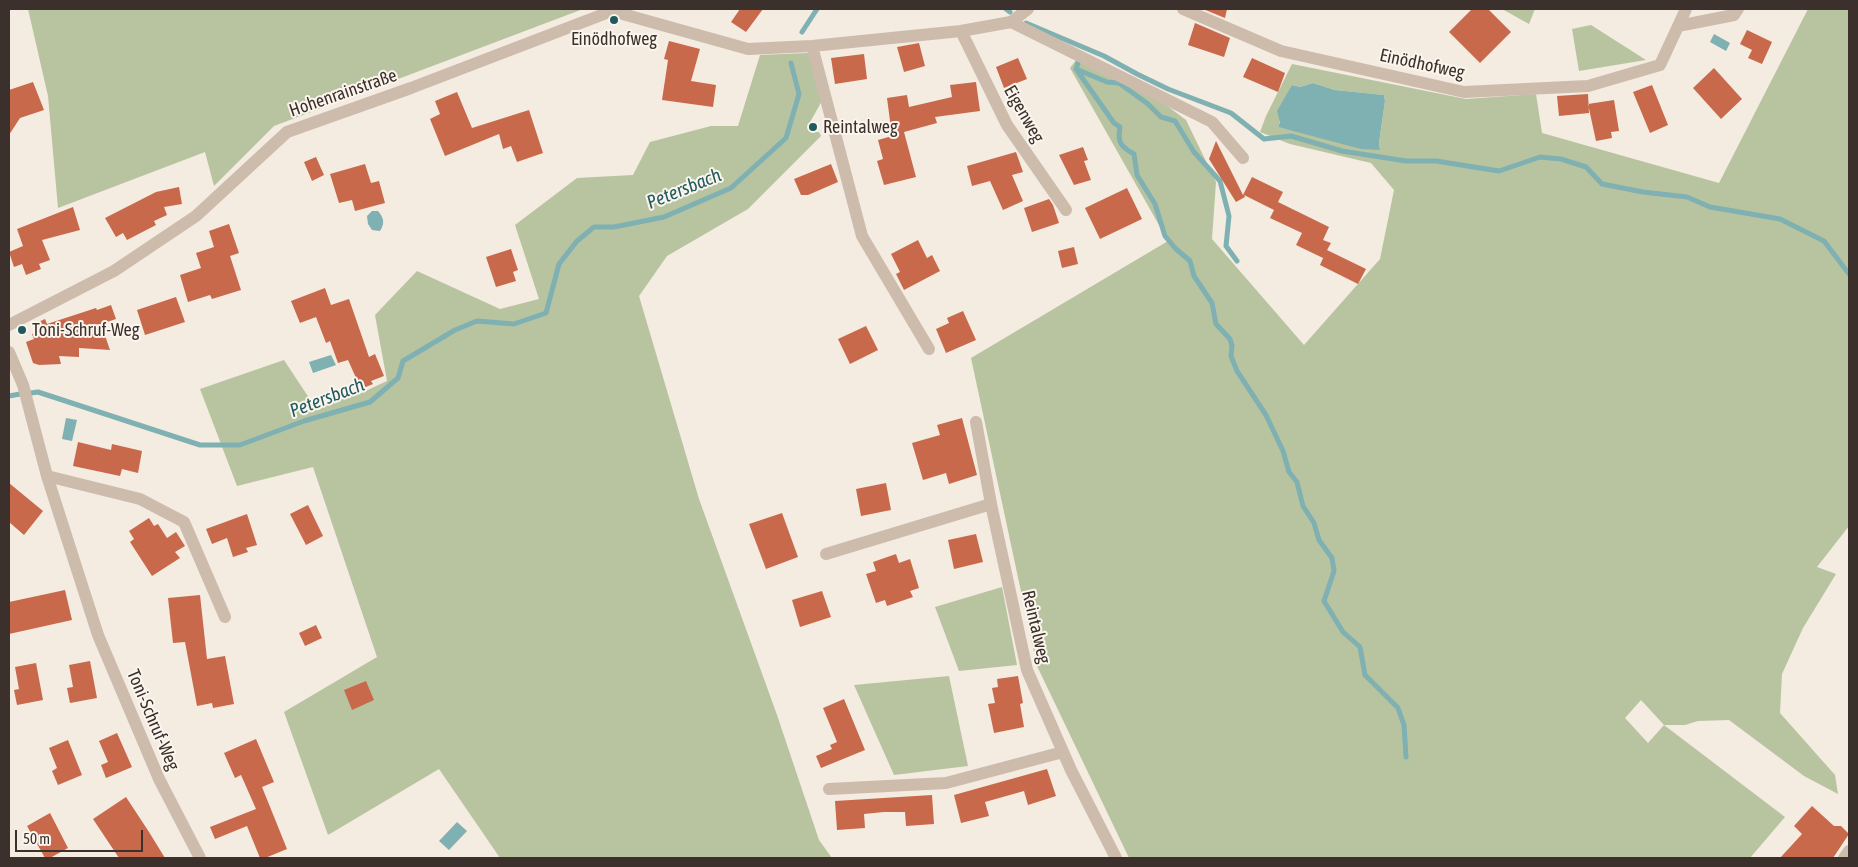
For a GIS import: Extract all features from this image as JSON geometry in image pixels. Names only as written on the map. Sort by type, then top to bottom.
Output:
[{"type":"street","points":[[614,10],[748,49],[812,46],[961,30],[1011,22],[1028,9]]},
{"type":"street","name":"Einödhofweg","points":[[1183,9],[1281,51],[1464,92],[1588,86],[1660,64],[1686,9]]},
{"type":"street","points":[[1678,26],[1734,15],[1738,9]]},
{"type":"street","name":"Hohenrainstraße","points":[[9,325],[114,271],[196,216],[287,132],[420,84],[614,10]]},
{"type":"street","points":[[1011,22],[1212,122],[1243,158]]},
{"type":"street","name":"Eigenweg","points":[[961,30],[1007,125],[1066,210]]},
{"type":"street","points":[[812,46],[862,236],[929,349]]},
{"type":"street","name":"Toni-Schruf-Weg","points":[[9,352],[23,386],[47,476],[98,634],[159,779],[200,858]]},
{"type":"street","name":"Reintalweg","points":[[976,422],[991,504],[1027,670],[1063,752],[1116,858]]},
{"type":"street","points":[[47,476],[140,499],[184,522],[225,617]]},
{"type":"street","points":[[826,554],[991,504]]},
{"type":"street","points":[[829,789],[946,783],[1063,752]]},
{"type":"street","points":[[1844,858],[1849,851]]},
{"type":"green space","points":[[28,9],[583,9],[274,126],[214,186],[205,152],[58,208],[48,96]]},
{"type":"green space","points":[[1502,9],[1535,9],[1529,24]]},
{"type":"green space","points":[[1808,9],[1849,9],[1849,526],[1817,567],[1836,574],[1803,628],[1782,674],[1780,713],[1835,775],[1838,794],[1804,776],[1729,720],[1698,721],[1685,725],[1664,725],[1785,817],[1750,858],[1129,858],[1037,666],[971,358],[1168,241],[1070,68],[1079,56],[1142,87],[1186,120],[1216,182],[1212,239],[1304,345],[1380,259],[1394,190],[1371,163],[1290,144],[1260,132],[1292,64],[1466,99],[1536,94],[1542,133],[1719,183]],"holes":[[[1313,83],[1335,90],[1384,95],[1385,101],[1379,143],[1380,150],[1278,127],[1292,85],[1300,87]],[[1641,700],[1664,725],[1648,743],[1625,718]]]},
{"type":"green space","points":[[1591,25],[1646,60],[1579,71],[1572,29]]},
{"type":"green space","points":[[808,53],[823,99],[809,124],[811,132],[819,132],[821,136],[748,209],[667,256],[639,296],[699,499],[777,715],[819,840],[832,858],[500,858],[439,769],[328,835],[284,712],[377,657],[313,467],[237,486],[200,389],[284,360],[313,404],[361,393],[387,381],[375,315],[417,271],[500,309],[539,299],[515,225],[577,178],[633,175],[650,142],[711,126],[738,126],[760,55]]},
{"type":"green space","points":[[1002,587],[1017,665],[959,671],[935,607]]},
{"type":"green space","points":[[949,676],[968,766],[894,775],[854,685]]},
{"type":"water","points":[[1714,34],[1730,43],[1726,51],[1710,42]]},
{"type":"water","points":[[1313,83],[1335,90],[1384,95],[1385,101],[1379,143],[1380,150],[1361,149],[1278,127],[1280,122],[1277,111],[1292,85],[1300,87]]},
{"type":"water","points":[[372,211],[378,211],[383,218],[383,225],[380,231],[372,230],[368,224],[367,216]]},
{"type":"water","points":[[331,355],[336,365],[313,373],[309,362]]},
{"type":"water","points":[[66,418],[77,420],[72,441],[62,439]]},
{"type":"water","points":[[457,822],[467,831],[449,850],[439,841]]},
{"type":"building","points":[[740,9],[763,9],[746,32],[731,22]]},
{"type":"building","points":[[1203,9],[1227,9],[1225,18]]},
{"type":"building","points":[[1472,9],[1488,9],[1511,32],[1480,63],[1449,32]]},
{"type":"building","points":[[1195,23],[1230,38],[1224,57],[1188,45]]},
{"type":"building","points":[[1747,30],[1772,42],[1762,64],[1748,58],[1752,50],[1740,44]]},
{"type":"building","points":[[669,41],[700,49],[691,81],[716,85],[713,107],[662,100],[668,60],[664,59]]},
{"type":"building","points":[[919,43],[925,66],[904,72],[897,47]]},
{"type":"building","points":[[864,54],[867,79],[835,84],[831,58]]},
{"type":"building","points":[[1018,58],[1027,79],[1004,88],[996,67]]},
{"type":"building","points":[[1252,58],[1285,73],[1278,92],[1243,77]]},
{"type":"building","points":[[1714,68],[1742,99],[1721,119],[1693,88]]},
{"type":"building","points":[[33,82],[44,110],[20,118],[9,135],[9,90]]},
{"type":"building","points":[[976,82],[980,111],[935,117],[937,123],[904,132],[916,177],[884,185],[877,161],[883,159],[878,140],[892,136],[887,98],[907,95],[909,107],[952,97],[950,85]]},
{"type":"building","points":[[1652,85],[1668,125],[1650,133],[1633,92]]},
{"type":"building","points":[[457,92],[472,128],[529,110],[543,153],[517,162],[511,146],[503,149],[499,134],[445,156],[430,119],[440,114],[435,101]]},
{"type":"building","points":[[1588,94],[1589,113],[1559,116],[1557,96]]},
{"type":"building","points":[[1614,100],[1619,131],[1611,132],[1612,138],[1596,141],[1588,104]]},
{"type":"building","points":[[1216,141],[1243,195],[1252,177],[1283,192],[1274,210],[1244,195],[1245,197],[1236,202],[1209,159]]},
{"type":"building","points":[[1083,147],[1088,160],[1084,161],[1091,180],[1074,185],[1059,155]]},
{"type":"building","points":[[1016,152],[1023,172],[1012,175],[1023,201],[1003,210],[990,181],[972,186],[967,166]]},
{"type":"building","points":[[316,157],[324,175],[312,181],[304,162]]},
{"type":"building","points":[[365,164],[371,183],[379,181],[385,203],[355,211],[352,200],[339,203],[330,174]]},
{"type":"building","points":[[831,164],[838,182],[808,195],[801,195],[794,179]]},
{"type":"building","points":[[179,187],[182,204],[164,207],[167,215],[154,221],[156,225],[127,240],[123,233],[116,237],[105,218],[156,192]]},
{"type":"building","points":[[1127,188],[1142,219],[1100,239],[1085,208]]},
{"type":"building","points":[[1049,199],[1059,223],[1032,232],[1024,208]]},
{"type":"building","points":[[1278,202],[1329,227],[1323,240],[1331,243],[1327,250],[1366,269],[1358,284],[1320,265],[1324,256],[1323,258],[1296,245],[1302,233],[1270,218]]},
{"type":"building","points":[[73,207],[80,230],[42,240],[50,260],[39,264],[41,269],[26,275],[22,264],[14,267],[9,252],[23,246],[17,229]]},
{"type":"building","points":[[229,224],[239,253],[230,256],[241,290],[212,299],[210,295],[188,302],[180,275],[201,268],[196,253],[214,247],[209,231]]},
{"type":"building","points":[[918,240],[927,258],[932,255],[940,271],[904,290],[896,274],[900,272],[891,254]]},
{"type":"building","points":[[1074,247],[1078,264],[1062,268],[1058,251]]},
{"type":"building","points":[[511,249],[518,270],[513,272],[516,281],[496,287],[486,257]]},
{"type":"building","points":[[325,288],[331,305],[349,299],[369,357],[375,354],[384,376],[371,381],[373,384],[361,389],[348,360],[338,363],[330,341],[326,343],[316,317],[300,323],[291,301]]},
{"type":"building","points":[[176,297],[185,322],[145,335],[137,310]]},
{"type":"building","points":[[111,305],[116,319],[101,324],[110,350],[79,348],[79,357],[59,356],[61,364],[39,365],[33,363],[26,342],[34,339],[32,334],[37,333],[34,324],[45,319],[47,324]]},
{"type":"building","points":[[963,311],[976,340],[946,353],[936,329],[949,323],[947,318]]},
{"type":"building","points":[[866,326],[878,350],[850,364],[838,339]]},
{"type":"building","points":[[962,418],[977,475],[949,484],[946,473],[923,480],[912,443],[940,435],[937,425]]},
{"type":"building","points":[[78,442],[111,450],[112,444],[142,451],[138,473],[122,469],[120,476],[73,466]]},
{"type":"building","points":[[9,483],[43,511],[24,535],[9,522]]},
{"type":"building","points":[[886,483],[891,510],[861,516],[856,489]]},
{"type":"building","points":[[308,505],[323,536],[306,545],[290,514]]},
{"type":"building","points":[[782,513],[798,557],[766,569],[749,524]]},
{"type":"building","points":[[247,514],[257,545],[246,548],[248,552],[233,557],[227,538],[212,544],[206,529]]},
{"type":"building","points":[[149,518],[154,526],[158,524],[167,538],[176,532],[185,546],[175,552],[180,558],[152,576],[130,542],[134,539],[129,531]]},
{"type":"building","points":[[976,534],[983,562],[954,569],[948,540]]},
{"type":"building","points":[[896,554],[899,563],[910,559],[919,588],[910,591],[913,597],[887,606],[885,600],[876,603],[866,574],[876,571],[873,562]]},
{"type":"building","points":[[65,590],[72,620],[9,634],[9,602]]},
{"type":"building","points":[[822,591],[831,617],[800,627],[792,600]]},
{"type":"building","points":[[200,595],[207,659],[225,656],[234,704],[213,708],[212,703],[197,706],[185,642],[173,643],[168,598]]},
{"type":"building","points":[[316,625],[322,638],[305,646],[299,633]]},
{"type":"building","points":[[90,661],[97,698],[70,703],[67,688],[73,687],[69,665]]},
{"type":"building","points":[[36,663],[43,700],[17,705],[14,690],[19,689],[15,667]]},
{"type":"building","points":[[1018,676],[1023,703],[1020,704],[1024,727],[994,733],[988,704],[995,703],[992,688],[998,687],[997,679]]},
{"type":"building","points":[[366,681],[374,700],[352,710],[344,690]]},
{"type":"building","points":[[844,699],[865,750],[821,768],[816,756],[832,749],[830,745],[837,742],[823,708]]},
{"type":"building","points":[[117,733],[132,767],[106,778],[101,765],[108,762],[99,741]]},
{"type":"building","points":[[256,739],[274,782],[262,787],[287,849],[265,858],[260,858],[247,826],[215,839],[210,827],[256,809],[241,775],[235,778],[224,753]]},
{"type":"building","points":[[68,740],[82,775],[58,785],[52,771],[57,768],[49,748]]},
{"type":"building","points":[[1047,769],[1056,796],[1028,805],[1024,791],[985,802],[989,816],[961,823],[954,795]]},
{"type":"building","points":[[932,795],[934,824],[906,826],[905,812],[884,812],[864,814],[865,828],[837,830],[835,801]]},
{"type":"building","points":[[126,797],[165,858],[119,858],[93,819]]},
{"type":"building","points":[[1812,806],[1834,826],[1841,826],[1849,834],[1833,858],[1780,858],[1802,834],[1794,826]]},
{"type":"building","points":[[50,813],[68,848],[50,858],[45,858],[27,826]]},
{"type":"waterway","name":"Petersbach","points":[[802,32],[817,9]]},
{"type":"waterway","points":[[1006,9],[1010,12]]},
{"type":"waterway","points":[[1026,23],[1104,56],[1168,89],[1231,113],[1264,139],[1291,136],[1342,151],[1406,161],[1436,161],[1499,171],[1540,157],[1561,159],[1586,167],[1602,184],[1643,192],[1687,197],[1710,207],[1780,219],[1824,241],[1849,274]]},
{"type":"waterway","name":"Petersbach","points":[[31,393],[38,392],[200,445],[240,445],[304,421],[370,402],[398,378],[403,361],[455,330],[477,321],[514,324],[546,313],[559,264],[577,241],[594,227],[614,227],[664,217],[731,188],[786,138],[799,94],[791,63]]},
{"type":"waterway","points":[[1078,63],[1076,69],[1114,123],[1120,127],[1119,137],[1121,144],[1134,154],[1137,175],[1155,204],[1165,236],[1190,261],[1194,276],[1212,303],[1216,324],[1230,339],[1232,346],[1231,356],[1237,371],[1266,415],[1283,451],[1289,472],[1297,482],[1303,506],[1314,523],[1319,540],[1332,558],[1334,571],[1324,601],[1343,632],[1360,647],[1365,675],[1398,708],[1404,725],[1406,757]]},
{"type":"waterway","points":[[1076,69],[1107,82],[1119,83],[1148,104],[1161,117],[1175,121],[1194,152],[1220,181],[1229,216],[1226,246],[1237,261]]},
{"type":"waterway","name":"Petersbach","points":[[9,396],[20,394]]},
{"type":"place","name":"Einödhofweg","points":[[614,20]]},
{"type":"place","name":"Reintalweg","points":[[813,127]]},
{"type":"place","name":"Toni-Schruf-Weg","points":[[22,330]]}]
